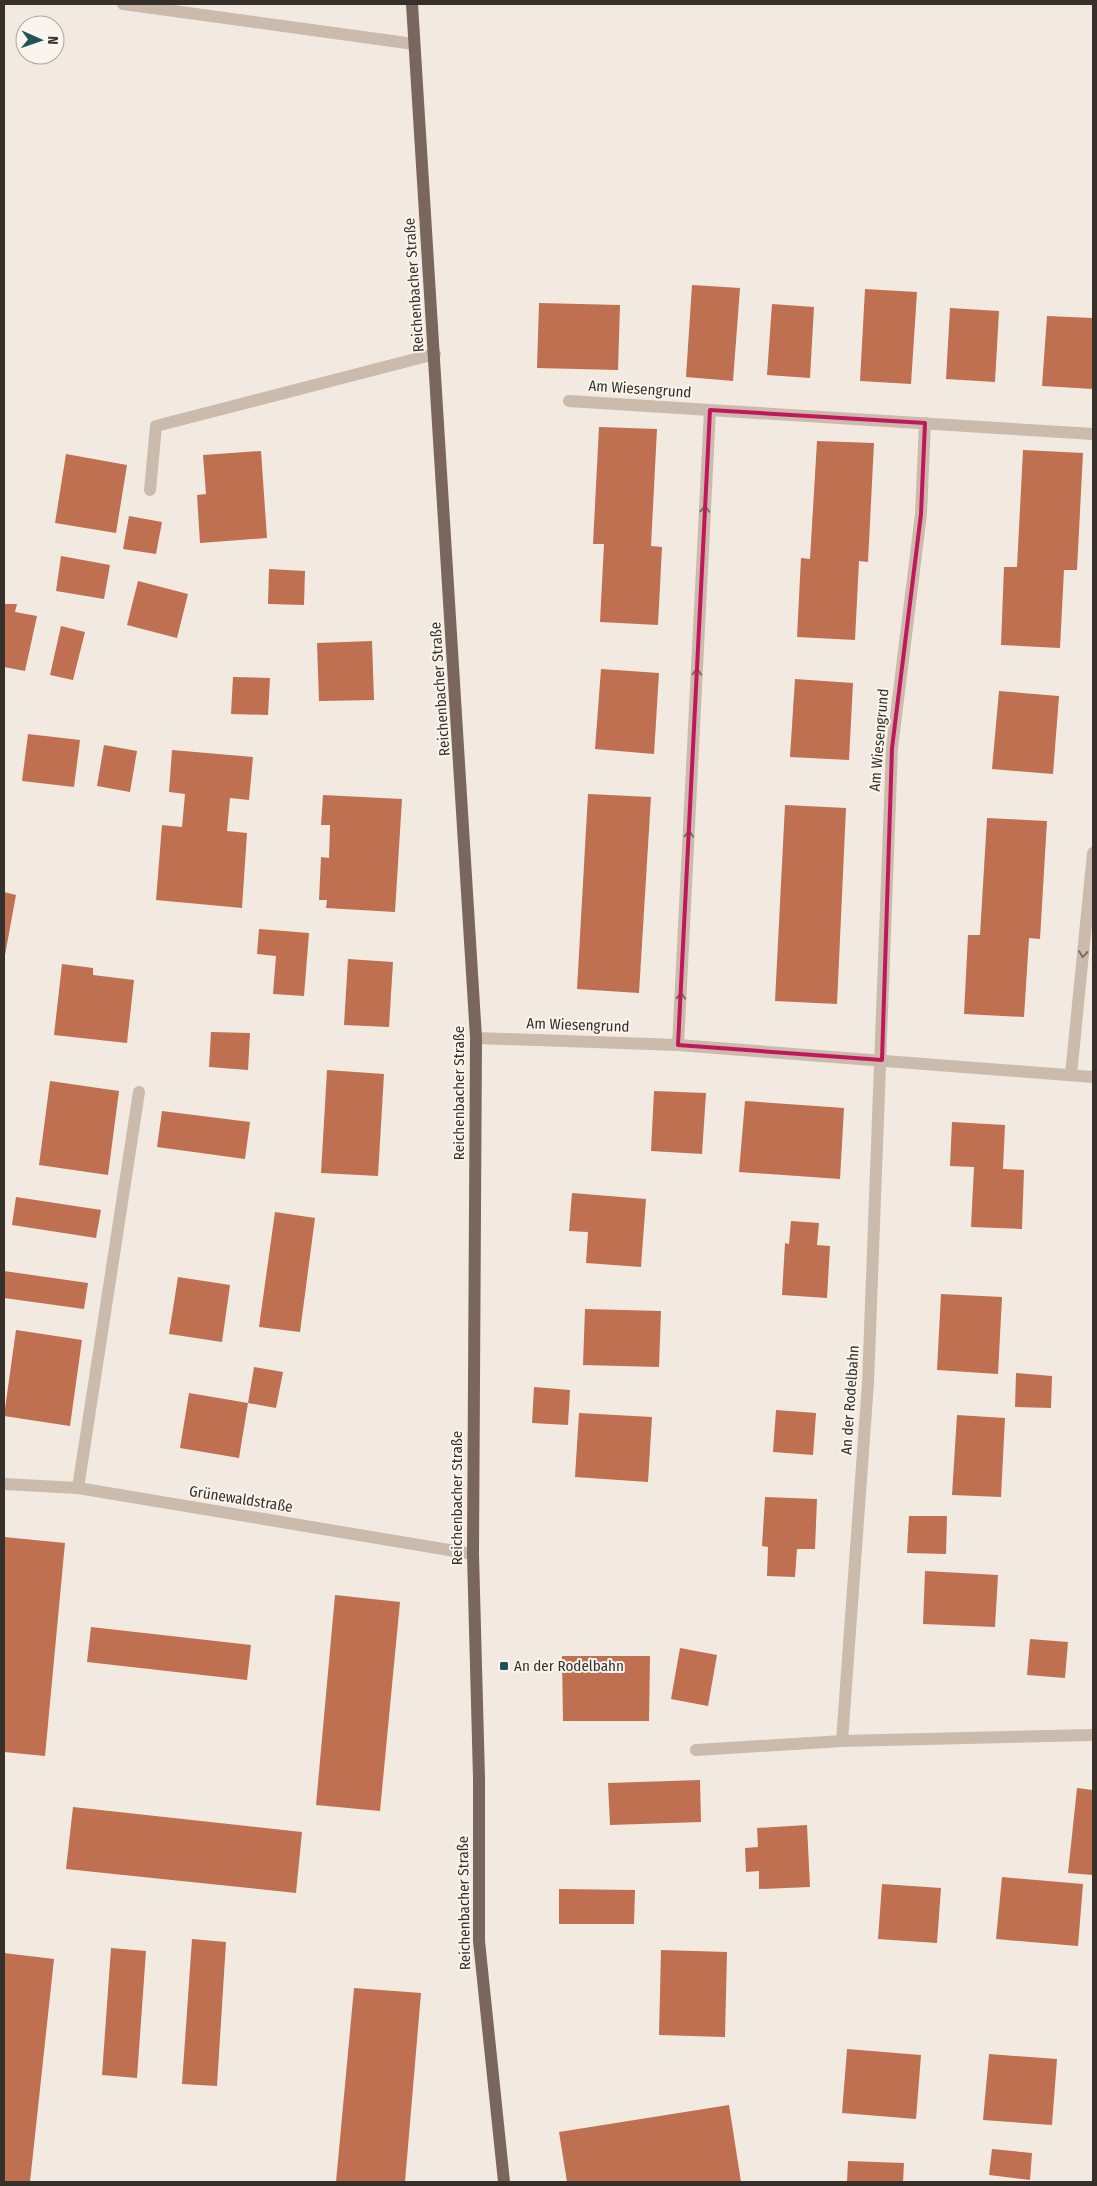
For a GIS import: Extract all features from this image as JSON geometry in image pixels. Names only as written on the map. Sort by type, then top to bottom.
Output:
[{"type":"main road","name":"Reichenbacher Straße","points":[[412,4],[476,1038],[472,1554],[479,1778],[479,1940],[504,2182]]},
{"type":"street","points":[[124,4],[414,44]]},
{"type":"street","points":[[150,490],[156,426],[435,354]]},
{"type":"street","name":"Am Wiesengrund","points":[[569,401],[1093,434]]},
{"type":"street","name":"Am Wiesengrund","points":[[678,1045],[710,410]]},
{"type":"street","name":"Am Wiesengrund","points":[[882,1060],[892,748],[921,514],[925,424]]},
{"type":"street","points":[[1072,1075],[1093,853]]},
{"type":"street","name":"Am Wiesengrund","points":[[476,1038],[678,1045],[1093,1077]]},
{"type":"street","name":"An der Rodelbahn","points":[[842,1742],[868,1383],[882,1060]]},
{"type":"street","points":[[78,1488],[139,1092]]},
{"type":"street","name":"Grünewaldstraße","points":[[4,1484],[78,1488],[472,1554]]},
{"type":"street","points":[[696,1750],[842,1742],[1093,1735]]},
{"type":"highlighted area","points":[[710,410],[925,423],[921,514],[892,748],[882,1060],[678,1045]]},
{"type":"building","points":[[692,285],[740,288],[733,381],[686,377]]},
{"type":"building","points":[[865,289],[917,292],[911,384],[860,381]]},
{"type":"building","points":[[539,303],[620,305],[618,370],[537,368]]},
{"type":"building","points":[[772,304],[814,307],[810,378],[767,375]]},
{"type":"building","points":[[950,308],[999,311],[995,382],[946,379]]},
{"type":"building","points":[[1047,316],[1093,318],[1093,389],[1042,386]]},
{"type":"building","points":[[599,427],[657,429],[651,546],[662,547],[658,625],[600,622],[604,544],[593,544]]},
{"type":"building","points":[[817,441],[874,443],[868,562],[859,561],[855,640],[797,637],[801,558],[810,559]]},
{"type":"building","points":[[1023,450],[1083,453],[1077,570],[1064,570],[1060,648],[1001,645],[1004,567],[1017,567]]},
{"type":"building","points":[[261,451],[267,538],[200,543],[197,495],[206,494],[203,455]]},
{"type":"building","points":[[66,454],[127,465],[116,533],[55,523]]},
{"type":"building","points":[[129,516],[162,522],[156,554],[123,549]]},
{"type":"building","points":[[61,556],[110,565],[104,599],[56,591]]},
{"type":"building","points":[[269,569],[305,571],[304,605],[268,604]]},
{"type":"building","points":[[138,581],[188,594],[177,638],[127,625]]},
{"type":"building","points":[[4,604],[17,604],[15,612],[37,616],[25,671],[4,667]]},
{"type":"building","points":[[61,626],[85,632],[73,680],[50,675]]},
{"type":"building","points":[[372,641],[374,700],[319,701],[317,643]]},
{"type":"building","points":[[601,669],[659,673],[654,754],[595,749]]},
{"type":"building","points":[[233,677],[270,678],[268,715],[231,714]]},
{"type":"building","points":[[795,679],[853,683],[849,760],[790,757]]},
{"type":"building","points":[[999,691],[1059,696],[1053,774],[992,769]]},
{"type":"building","points":[[28,734],[80,740],[74,787],[22,781]]},
{"type":"building","points":[[104,745],[137,751],[130,792],[97,786]]},
{"type":"building","points":[[172,750],[253,757],[249,800],[230,798],[227,831],[247,833],[242,908],[156,900],[162,825],[182,827],[185,794],[169,792]]},
{"type":"building","points":[[588,794],[651,797],[639,993],[577,989]]},
{"type":"building","points":[[323,795],[402,799],[395,912],[326,908],[327,900],[319,900],[321,857],[329,858],[330,825],[321,825]]},
{"type":"building","points":[[785,805],[846,808],[837,1004],[775,1001]]},
{"type":"building","points":[[987,818],[1047,821],[1040,939],[1029,938],[1024,1017],[964,1014],[968,935],[980,935]]},
{"type":"building","points":[[4,892],[16,895],[5,955],[4,955]]},
{"type":"building","points":[[259,929],[309,933],[304,996],[273,994],[276,956],[257,954]]},
{"type":"building","points":[[348,959],[393,962],[389,1027],[344,1025]]},
{"type":"building","points":[[62,964],[93,968],[93,975],[134,980],[127,1043],[54,1035]]},
{"type":"building","points":[[211,1032],[250,1033],[248,1070],[209,1067]]},
{"type":"building","points":[[327,1070],[384,1074],[378,1176],[321,1173]]},
{"type":"building","points":[[50,1081],[119,1091],[108,1175],[39,1165]]},
{"type":"building","points":[[654,1091],[706,1093],[702,1154],[651,1151]]},
{"type":"building","points":[[745,1101],[844,1108],[840,1179],[739,1172]]},
{"type":"building","points":[[162,1111],[250,1122],[245,1159],[157,1147]]},
{"type":"building","points":[[952,1122],[1005,1125],[1003,1169],[1024,1170],[1022,1229],[971,1227],[974,1167],[950,1166]]},
{"type":"building","points":[[572,1193],[646,1199],[641,1267],[586,1263],[588,1232],[569,1231]]},
{"type":"building","points":[[16,1197],[101,1210],[96,1238],[12,1225]]},
{"type":"building","points":[[275,1212],[315,1218],[300,1332],[259,1327]]},
{"type":"building","points":[[791,1221],[819,1223],[817,1245],[830,1246],[827,1298],[782,1295],[785,1243],[789,1244]]},
{"type":"building","points":[[4,1271],[88,1283],[84,1309],[4,1298]]},
{"type":"building","points":[[178,1277],[230,1285],[222,1342],[169,1334]]},
{"type":"building","points":[[941,1294],[1002,1297],[998,1374],[937,1370]]},
{"type":"building","points":[[585,1309],[661,1311],[659,1367],[583,1365]]},
{"type":"building","points":[[16,1330],[82,1340],[70,1426],[4,1416]]},
{"type":"building","points":[[254,1367],[283,1372],[276,1408],[248,1403]]},
{"type":"building","points":[[1016,1373],[1052,1376],[1051,1408],[1015,1407]]},
{"type":"building","points":[[534,1387],[570,1390],[568,1425],[532,1423]]},
{"type":"building","points":[[189,1393],[248,1403],[239,1458],[180,1448]]},
{"type":"building","points":[[776,1410],[816,1413],[813,1455],[773,1452]]},
{"type":"building","points":[[579,1413],[652,1417],[648,1482],[575,1477]]},
{"type":"building","points":[[957,1415],[1005,1418],[1001,1497],[952,1495]]},
{"type":"building","points":[[765,1497],[817,1499],[815,1549],[797,1549],[795,1577],[767,1576],[768,1547],[762,1546]]},
{"type":"building","points":[[909,1516],[947,1516],[946,1554],[907,1553]]},
{"type":"building","points":[[4,1537],[65,1543],[45,1756],[4,1752]]},
{"type":"building","points":[[925,1571],[998,1575],[995,1627],[923,1624]]},
{"type":"building","points":[[335,1595],[400,1602],[380,1811],[316,1805]]},
{"type":"building","points":[[91,1627],[251,1645],[247,1680],[87,1662]]},
{"type":"building","points":[[1030,1639],[1068,1642],[1065,1678],[1027,1675]]},
{"type":"building","points":[[680,1648],[717,1655],[708,1706],[671,1699]]},
{"type":"building","points":[[562,1656],[650,1656],[649,1721],[563,1721]]},
{"type":"building","points":[[700,1780],[701,1822],[610,1825],[608,1783]]},
{"type":"building","points":[[1077,1788],[1093,1790],[1093,1875],[1068,1873]]},
{"type":"building","points":[[73,1807],[302,1832],[296,1893],[66,1869]]},
{"type":"building","points":[[807,1825],[810,1887],[759,1889],[759,1871],[746,1872],[745,1848],[758,1847],[757,1828]]},
{"type":"building","points":[[1002,1877],[1083,1884],[1078,1946],[996,1939]]},
{"type":"building","points":[[882,1884],[941,1888],[937,1943],[878,1939]]},
{"type":"building","points":[[559,1889],[635,1890],[634,1924],[559,1924]]},
{"type":"building","points":[[192,1939],[226,1942],[217,2086],[182,2084]]},
{"type":"building","points":[[111,1948],[146,1951],[137,2078],[102,2075]]},
{"type":"building","points":[[661,1950],[727,1952],[725,2037],[659,2035]]},
{"type":"building","points":[[4,1953],[54,1959],[30,2182],[4,2182]]},
{"type":"building","points":[[354,1988],[421,1993],[405,2182],[336,2182]]},
{"type":"building","points":[[847,2049],[921,2055],[916,2119],[842,2113]]},
{"type":"building","points":[[989,2054],[1057,2059],[1052,2125],[983,2120]]},
{"type":"building","points":[[729,2105],[741,2182],[567,2182],[559,2132]]},
{"type":"building","points":[[992,2149],[1032,2153],[1030,2180],[989,2175]]},
{"type":"building","points":[[848,2161],[904,2163],[903,2182],[847,2182]]},
{"type":"place","name":"An der Rodelbahn","points":[[504,1666]]}]
